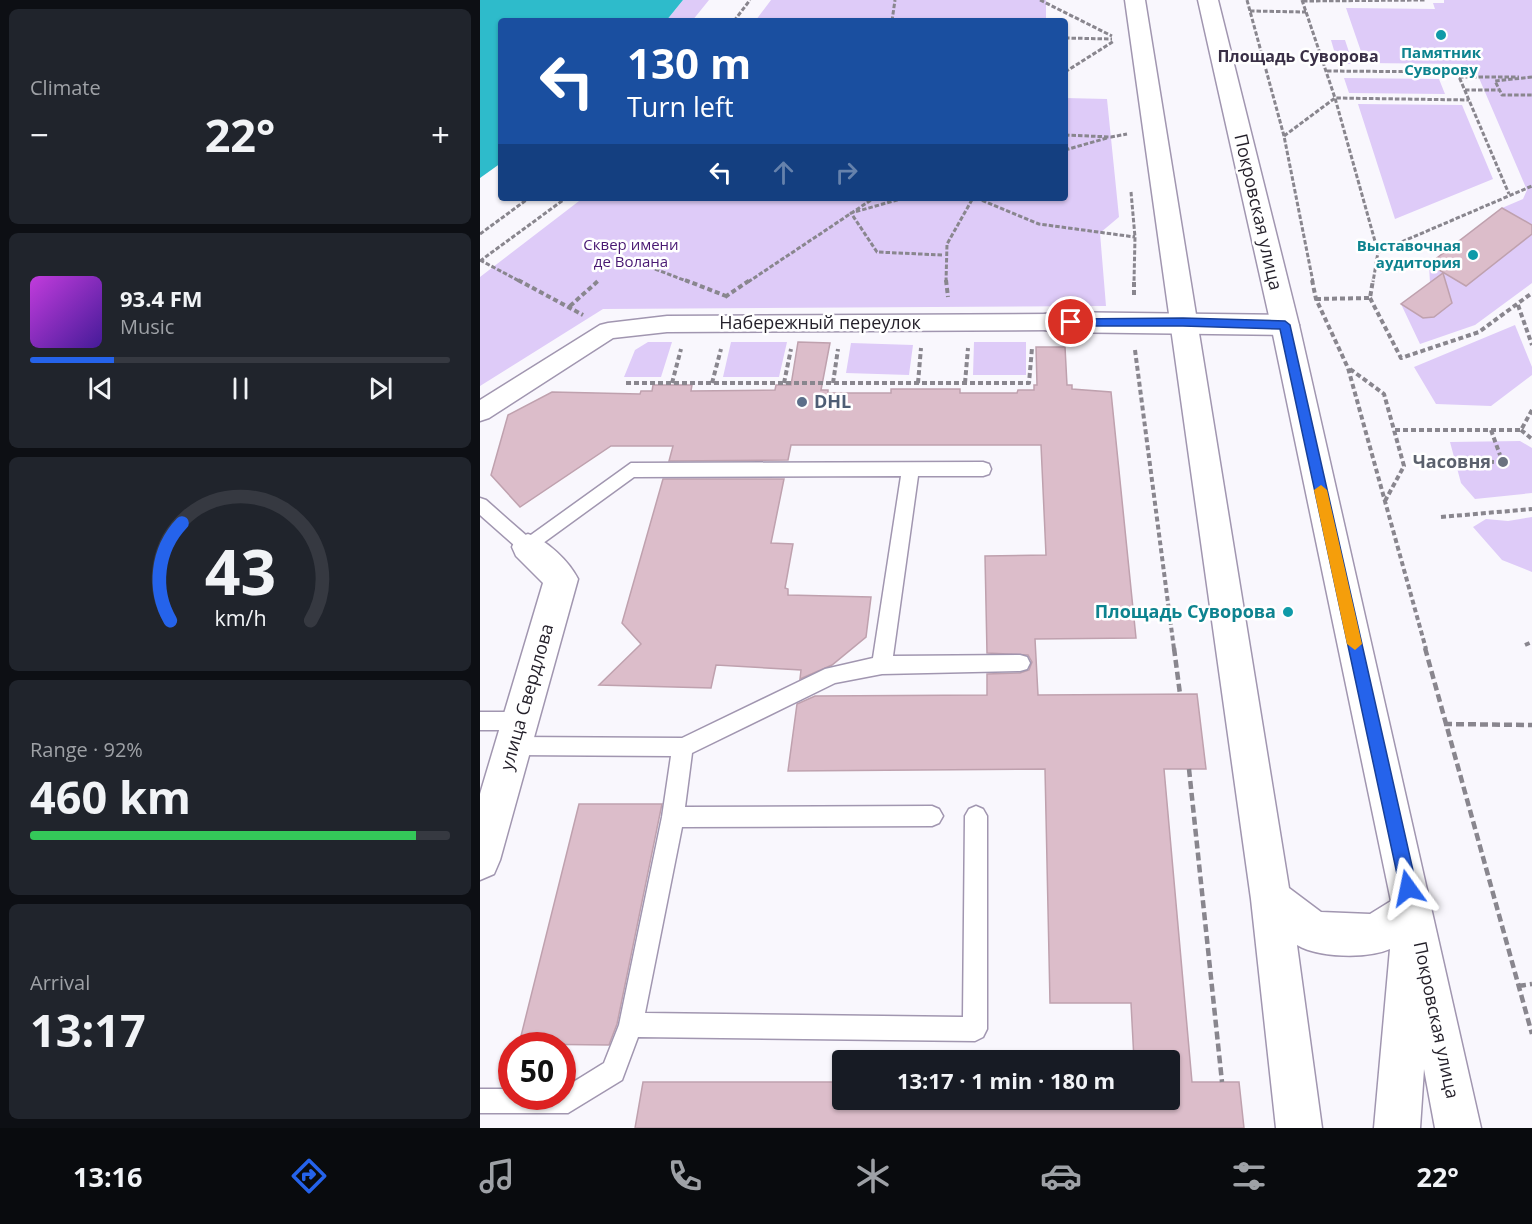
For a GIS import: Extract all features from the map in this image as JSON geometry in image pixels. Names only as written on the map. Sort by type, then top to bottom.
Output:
[{"type":"main road","points":[[1135,0],[1271,898],[1299,1128]]},
{"type":"main road","name":"Покровская улица","points":[[1208,0],[1285,325],[1460,1118]]},
{"type":"main road","name":"Набережный переулок","points":[[1052,322],[1285,325]]},
{"type":"main road","name":"улица Свердлова","points":[[480,860],[561,579],[528,547]]},
{"type":"main road","points":[[1271,898],[1314,932],[1374,935],[1413,911]]},
{"type":"main road","points":[[1397,1128],[1413,911]]},
{"type":"street","name":"Набережный переулок","points":[[480,412],[608,331],[667,324],[1052,322]]},
{"type":"lane","points":[[480,505],[528,547],[631,470],[983,469]]},
{"type":"lane","points":[[882,664],[910,470]]},
{"type":"lane","points":[[480,721],[516,734],[683,747],[832,675],[882,664],[1020,663]]},
{"type":"lane","points":[[480,1101],[568,1101],[613,1071],[631,1025],[674,817],[683,747]]},
{"type":"lane","points":[[674,817],[932,816]]},
{"type":"lane","points":[[631,1025],[975,1029],[976,816]]},
{"type":"path","points":[[736,18],[750,0]]},
{"type":"path","points":[[892,18],[895,0]]},
{"type":"path","points":[[1040,0],[1118,39]]},
{"type":"path","points":[[1247,0],[1284,136],[1316,299],[1348,368],[1444,724],[1532,1034]]},
{"type":"path","points":[[1426,0],[1303,1],[1327,71],[1378,252],[1370,298],[1401,358],[1479,332],[1532,293]]},
{"type":"path","points":[[1250,11],[1306,12]]},
{"type":"path","points":[[1068,38],[1118,39]]},
{"type":"path","points":[[1068,70],[1118,39]]},
{"type":"path","points":[[1327,71],[1457,72],[1509,194]]},
{"type":"path","points":[[1459,77],[1532,77]]},
{"type":"path","points":[[1519,77],[1514,81],[1495,81],[1502,95],[1532,96]]},
{"type":"path","points":[[1465,90],[1499,90]]},
{"type":"path","points":[[1284,136],[1335,98],[1469,100]]},
{"type":"path","points":[[1068,149],[1110,137],[1134,133]]},
{"type":"path","points":[[1068,135],[1110,137]]},
{"type":"path","points":[[1378,252],[1532,186]]},
{"type":"path","points":[[480,234],[525,201]]},
{"type":"path","points":[[562,201],[480,261],[570,306],[608,331]]},
{"type":"path","points":[[720,300],[869,201]]},
{"type":"path","points":[[851,213],[893,201]]},
{"type":"path","points":[[948,302],[942,255],[946,240],[972,201]]},
{"type":"path","points":[[982,201],[1040,224],[1135,237]]},
{"type":"path","points":[[851,213],[878,252],[942,255]]},
{"type":"path","points":[[655,269],[727,296]]},
{"type":"path","points":[[570,306],[598,281]]},
{"type":"path","points":[[1316,299],[1370,298]]},
{"type":"path","points":[[1518,305],[1532,345]]},
{"type":"path","points":[[1131,323],[1180,694]]},
{"type":"path","points":[[672,383],[680,354]]},
{"type":"path","points":[[918,383],[920,354]]},
{"type":"path","points":[[964,383],[967,354]]},
{"type":"path","points":[[712,383],[719,357]]},
{"type":"path","points":[[784,383],[789,357]]},
{"type":"path","points":[[626,383],[1029,383],[1031,358]]},
{"type":"path","points":[[833,383],[836,359]]},
{"type":"path","points":[[1348,368],[1384,394],[1395,430],[1404,466],[1384,502]]},
{"type":"path","points":[[1521,430],[1532,410]]},
{"type":"path","points":[[1395,430],[1521,430],[1532,439]]},
{"type":"path","points":[[1491,430],[1500,455]]},
{"type":"path","points":[[1425,460],[1495,462]]},
{"type":"path","points":[[1441,517],[1532,509]]},
{"type":"path","points":[[1525,645],[1532,642]]},
{"type":"path","points":[[1444,724],[1532,724]]},
{"type":"path","points":[[1189,769],[1222,1082]]},
{"type":"path","points":[[1518,986],[1532,984]]},
{"type":"green space","points":[[683,0],[709,0],[694,18],[668,18]]},
{"type":"green space","points":[[771,0],[1046,0],[1046,18],[758,18]]},
{"type":"green space","points":[[1444,0],[1532,0],[1532,283],[1475,325],[1420,344],[1401,304],[1430,283],[1429,264],[1502,208],[1523,199],[1527,190],[1476,71],[1465,71],[1462,64],[1365,63],[1346,8],[1435,9],[1433,3],[1444,3]]},
{"type":"green space","points":[[1331,40],[1345,40],[1353,64],[1338,64]]},
{"type":"green space","points":[[1344,78],[1439,79],[1445,94],[1349,93]]},
{"type":"green space","name":"Сквер имени де Волана","points":[[1068,98],[1107,99],[1119,217],[1100,233],[1106,306],[603,309],[480,386],[480,277],[579,201],[1068,201]]},
{"type":"green space","points":[[1358,104],[1462,105],[1493,179],[1395,219]]},
{"type":"green space","points":[[1515,325],[1532,367],[1532,375],[1491,406],[1436,404],[1414,367]]},
{"type":"green space","points":[[648,342],[672,342],[661,377],[624,377],[635,350]]},
{"type":"green space","points":[[731,342],[787,342],[779,377],[723,377]]},
{"type":"green space","points":[[974,342],[1026,342],[1026,375],[973,375]]},
{"type":"green space","points":[[851,343],[913,345],[909,375],[846,373]]},
{"type":"green space","points":[[1520,441],[1532,448],[1532,493],[1475,499],[1461,483],[1450,442]]},
{"type":"green space","points":[[1532,517],[1532,572],[1502,560],[1473,527],[1486,519],[1508,521]]},
{"type":"water","points":[[480,0],[683,0],[668,18],[498,18],[498,165],[480,178]]},
{"type":"building","name":"Выставочная аудитория","points":[[1502,208],[1532,225],[1532,234],[1466,286],[1429,264]]},
{"type":"building","points":[[1443,273],[1452,303],[1434,317],[1423,318],[1401,304]]},
{"type":"building","points":[[798,342],[830,343],[821,390],[828,390],[828,393],[891,393],[891,389],[960,389],[960,393],[1017,393],[1018,390],[1034,390],[1034,385],[1037,385],[1036,347],[1065,347],[1067,385],[1072,385],[1072,389],[1111,392],[1136,638],[1035,639],[1038,695],[1197,694],[1206,769],[1164,769],[1192,1082],[1239,1082],[1244,1128],[635,1128],[643,1082],[832,1082],[832,1110],[1180,1110],[1180,1050],[1133,1050],[1131,1003],[1050,1003],[1045,769],[788,771],[797,704],[815,696],[987,695],[987,674],[1020,673],[1029,670],[1032,662],[1028,655],[987,653],[985,556],[1046,555],[1041,445],[791,445],[788,460],[669,461],[673,446],[611,446],[520,507],[491,475],[508,415],[552,392],[640,394],[641,391],[652,391],[653,385],[692,385],[691,391],[775,390],[776,385],[791,385]]},
{"type":"building","points":[[663,479],[784,479],[771,543],[793,544],[785,588],[788,589],[788,595],[871,597],[866,637],[832,665],[800,679],[801,670],[716,665],[711,688],[599,685],[641,644],[622,623]]},
{"type":"building","points":[[579,804],[662,804],[617,1024],[609,1045],[576,1045],[576,1032],[522,1032]]},
{"type":"slow traffic","points":[[1321,490],[1355,644]]},
{"type":"place","name":"Памятник Суворову","points":[[1441,35]]},
{"type":"place","name":"Выставочная аудитория","points":[[1473,255]]},
{"type":"place","name":"DHL","points":[[802,402]]},
{"type":"place","name":"Часовня","points":[[1503,462]]},
{"type":"place","name":"Площадь Суворова","points":[[1288,612]]},
{"type":"district","name":"Площадь Суворова","points":[[1298,56]]},
{"type":"route","points":[[1071,322],[1285,325],[1408,888]]}]
